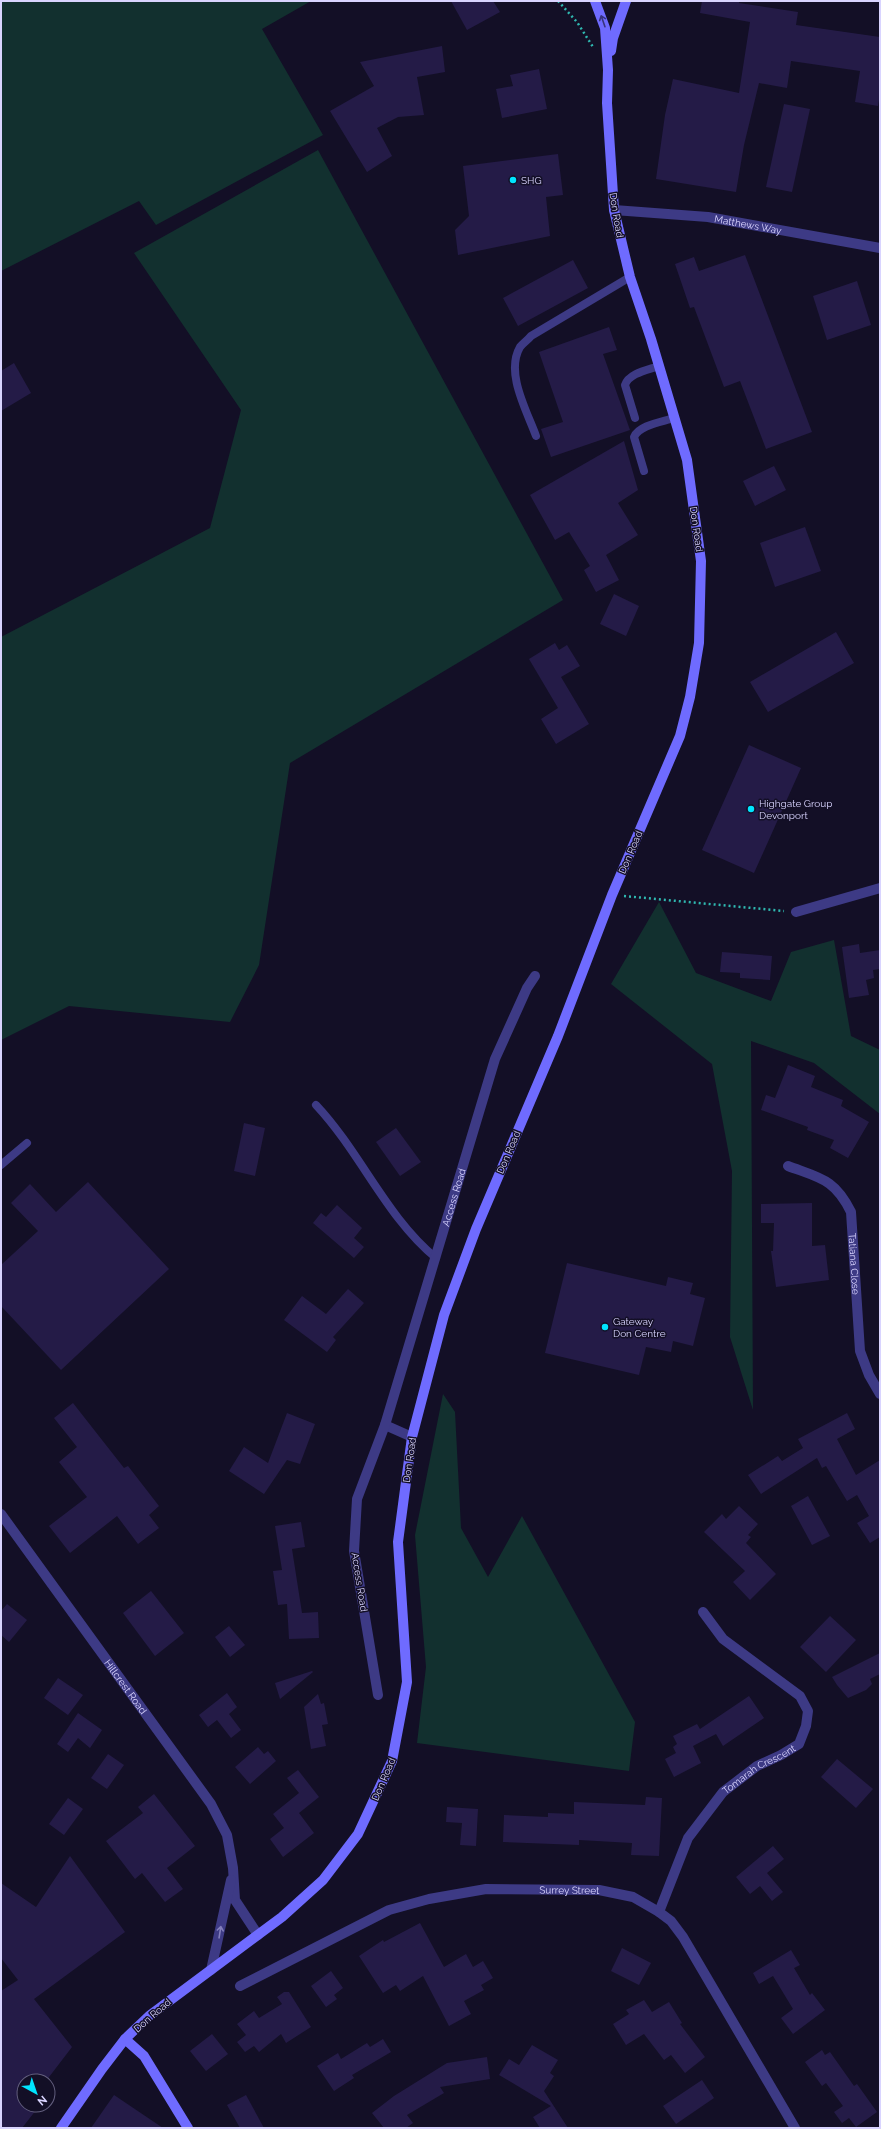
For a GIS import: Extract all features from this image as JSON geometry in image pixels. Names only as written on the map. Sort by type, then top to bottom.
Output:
[{"type":"main road","name":"Don Road","points":[[61,2128],[125,2038],[171,1998],[282,1917],[323,1880],[358,1834],[392,1761],[407,1682],[398,1542],[412,1437],[444,1315],[476,1229],[558,1036],[612,895],[680,736],[690,697],[699,643],[701,562],[687,460],[659,366],[630,278],[614,210],[607,103],[608,70],[605,28],[595,1]]},
{"type":"main road","name":"Don Road","points":[[608,70],[613,38],[626,1]]},
{"type":"main road","points":[[125,2038],[144,2056],[188,2128]]},
{"type":"street","name":"Matthews Way","points":[[614,210],[708,217],[880,248]]},
{"type":"street","points":[[796,912],[880,888]]},
{"type":"street","name":"Access Road","points":[[378,1695],[354,1551],[358,1499],[385,1425],[495,1059],[527,988],[535,976]]},
{"type":"street","name":"Tatiana Close","points":[[788,1166],[828,1180],[843,1195],[851,1212],[860,1351],[869,1375],[880,1394]]},
{"type":"street","points":[[385,1425],[412,1437]]},
{"type":"street","name":"Hillcrest Road","points":[[1,1514],[211,1804],[226,1835],[233,1868],[235,1900],[258,1935]]},
{"type":"street","name":"Tomarah Crescent","points":[[659,1912],[688,1838],[723,1792],[757,1766],[781,1755],[798,1744],[806,1726],[808,1711],[800,1696],[723,1639],[703,1612]]},
{"type":"street","name":"Hillcrest Road","points":[[211,1970],[233,1868]]},
{"type":"street","name":"Surrey Street","points":[[240,1986],[389,1910],[429,1899],[486,1889],[599,1890],[633,1897],[659,1912],[671,1921],[683,1937],[795,2128]]},
{"type":"lane","points":[[536,436],[515,378],[516,362],[520,347],[531,336],[630,278]]},
{"type":"lane","points":[[634,418],[625,385],[627,380],[632,376],[659,366]]},
{"type":"lane","points":[[644,471],[634,438],[636,433],[641,429],[674,418]]},
{"type":"lane","points":[[316,1105],[343,1137],[408,1233],[436,1258]]},
{"type":"lane","points":[[1,1165],[27,1143]]},
{"type":"path","points":[[558,1],[577,22],[596,52]]},
{"type":"path","points":[[612,895],[796,912]]},
{"type":"green space","points":[[1,1],[311,1],[262,29],[323,135],[156,225],[139,201],[1,271]]},
{"type":"green space","points":[[318,150],[563,600],[290,763],[259,965],[230,1022],[69,1006],[1,1040],[1,637],[210,528],[241,410],[134,253]]},
{"type":"green space","points":[[659,902],[696,973],[771,1001],[791,952],[834,940],[851,1036],[880,1050],[880,1114],[814,1063],[751,1041],[753,1410],[730,1337],[732,1171],[712,1064],[611,984]]},
{"type":"green space","points":[[443,1394],[455,1412],[461,1528],[488,1577],[522,1516],[635,1722],[629,1771],[417,1743],[426,1667],[415,1535]]},
{"type":"building","points":[[451,1],[493,1],[500,12],[467,30]]},
{"type":"building","points":[[702,1],[739,1],[739,3],[798,12],[796,25],[880,37],[880,94],[878,106],[855,102],[860,71],[791,61],[787,88],[759,83],[744,145],[736,192],[656,179],[665,115],[673,79],[739,93],[750,22],[700,13]]},
{"type":"building","points":[[442,46],[445,72],[417,77],[424,115],[398,117],[377,128],[392,156],[367,172],[330,111],[374,86],[360,62]]},
{"type":"building","points":[[539,69],[547,109],[502,118],[496,89],[513,86],[510,75]]},
{"type":"building","points":[[784,104],[810,109],[792,192],[766,187]]},
{"type":"building","points":[[558,154],[563,195],[546,197],[550,236],[458,255],[455,230],[469,216],[463,166]]},
{"type":"building","points":[[745,255],[812,432],[766,449],[740,381],[724,387],[694,307],[690,308],[675,264],[694,257],[699,271]]},
{"type":"building","points":[[573,260],[588,288],[518,326],[503,298]]},
{"type":"building","points":[[857,281],[871,325],[827,340],[813,296]]},
{"type":"building","points":[[609,327],[617,350],[603,354],[630,430],[551,457],[541,429],[563,422],[539,352]]},
{"type":"building","points":[[14,363],[31,393],[1,411],[1,371]]},
{"type":"building","points":[[624,441],[638,490],[618,503],[638,535],[606,555],[619,580],[596,592],[584,570],[590,566],[569,532],[555,540],[530,495]]},
{"type":"building","points":[[774,466],[786,490],[755,506],[743,481]]},
{"type":"building","points":[[805,527],[821,571],[775,587],[760,543]]},
{"type":"building","points":[[614,594],[639,606],[626,636],[600,624]]},
{"type":"building","points":[[836,632],[854,663],[768,712],[750,682]]},
{"type":"building","points":[[555,643],[559,650],[567,645],[580,666],[561,677],[589,724],[556,744],[541,719],[558,708],[529,659]]},
{"type":"building","name":"Highgate Group Devonport","points":[[749,745],[801,768],[754,873],[702,850]]},
{"type":"building","points":[[859,944],[860,953],[880,950],[880,969],[873,970],[874,978],[866,980],[869,995],[849,998],[842,947]]},
{"type":"building","points":[[722,952],[772,956],[770,980],[740,978],[740,973],[720,972]]},
{"type":"building","points":[[788,1065],[815,1076],[811,1087],[843,1100],[841,1106],[869,1122],[848,1158],[830,1148],[834,1140],[807,1130],[808,1127],[761,1110],[766,1095],[775,1098]]},
{"type":"building","points":[[244,1123],[265,1128],[255,1176],[234,1171]]},
{"type":"building","points":[[396,1128],[421,1162],[400,1176],[376,1142]]},
{"type":"building","points":[[88,1182],[169,1269],[61,1370],[1,1306],[1,1265],[38,1231],[11,1203],[30,1184],[56,1212]]},
{"type":"building","points":[[812,1203],[812,1246],[825,1245],[829,1280],[776,1287],[771,1251],[773,1251],[774,1223],[761,1223],[761,1204]]},
{"type":"building","points":[[337,1205],[362,1228],[354,1238],[364,1247],[354,1258],[313,1223],[321,1213],[326,1217]]},
{"type":"building","points":[[567,1263],[666,1286],[668,1277],[693,1283],[690,1294],[705,1298],[693,1346],[673,1341],[671,1352],[646,1347],[639,1375],[545,1353]]},
{"type":"building","points":[[348,1289],[364,1303],[333,1337],[336,1340],[327,1352],[284,1320],[302,1296],[326,1314]]},
{"type":"building","points":[[73,1403],[124,1468],[128,1466],[159,1506],[149,1515],[159,1528],[138,1544],[117,1516],[70,1553],[49,1526],[87,1497],[59,1462],[77,1447],[54,1418]]},
{"type":"building","points":[[287,1413],[315,1424],[300,1464],[287,1460],[264,1494],[229,1471],[244,1447],[268,1463]]},
{"type":"building","points":[[847,1413],[855,1429],[837,1439],[856,1475],[880,1460],[880,1537],[870,1543],[857,1523],[869,1516],[857,1495],[847,1501],[826,1466],[822,1468],[817,1458],[761,1494],[748,1475],[778,1456],[782,1461],[803,1448],[798,1439]]},
{"type":"building","points":[[808,1496],[830,1536],[812,1545],[791,1506]]},
{"type":"building","points":[[739,1506],[758,1524],[748,1535],[751,1537],[746,1543],[776,1574],[750,1600],[733,1582],[745,1571],[704,1532],[722,1514],[726,1519]]},
{"type":"building","points":[[301,1522],[305,1547],[292,1549],[302,1613],[318,1612],[319,1638],[289,1639],[287,1604],[278,1605],[273,1571],[282,1570],[275,1526]]},
{"type":"building","points":[[151,1591],[184,1633],[155,1656],[123,1613]]},
{"type":"building","points":[[7,1604],[27,1620],[9,1642],[1,1635],[1,1611]]},
{"type":"building","points":[[830,1616],[856,1640],[826,1672],[800,1647]]},
{"type":"building","points":[[229,1626],[245,1645],[230,1657],[215,1637]]},
{"type":"building","points":[[880,1653],[880,1674],[870,1679],[872,1684],[866,1690],[848,1698],[832,1677]]},
{"type":"building","points":[[312,1671],[313,1672],[280,1699],[275,1683]]},
{"type":"building","points":[[58,1678],[83,1695],[68,1715],[44,1698]]},
{"type":"building","points":[[227,1693],[237,1707],[229,1714],[241,1730],[231,1738],[217,1720],[208,1727],[199,1715]]},
{"type":"building","points":[[318,1694],[321,1704],[324,1703],[328,1724],[322,1725],[326,1746],[311,1749],[304,1707]]},
{"type":"building","points":[[749,1696],[764,1718],[723,1746],[716,1734],[693,1746],[701,1763],[674,1777],[665,1759],[676,1753],[673,1747],[677,1744],[673,1736],[697,1724],[700,1729]]},
{"type":"building","points":[[78,1713],[102,1730],[90,1748],[78,1738],[68,1752],[57,1744]]},
{"type":"building","points":[[258,1747],[264,1754],[268,1751],[276,1761],[250,1784],[235,1767]]},
{"type":"building","points":[[108,1754],[124,1765],[107,1789],[91,1778]]},
{"type":"building","points":[[837,1759],[873,1789],[856,1808],[821,1777]]},
{"type":"building","points":[[298,1770],[319,1797],[299,1813],[314,1833],[283,1857],[270,1839],[284,1828],[273,1814],[299,1793],[287,1778]]},
{"type":"building","points":[[154,1794],[195,1846],[167,1868],[183,1889],[165,1902],[142,1873],[135,1879],[106,1841],[143,1813],[138,1807]]},
{"type":"building","points":[[646,1797],[662,1798],[659,1856],[631,1855],[632,1843],[579,1840],[579,1845],[503,1842],[504,1815],[548,1817],[548,1813],[574,1814],[574,1802],[645,1805]]},
{"type":"building","points":[[68,1798],[83,1809],[64,1835],[49,1824]]},
{"type":"building","points":[[447,1807],[478,1809],[476,1846],[460,1845],[462,1823],[446,1822]]},
{"type":"building","points":[[773,1846],[784,1859],[767,1873],[783,1892],[772,1901],[760,1886],[750,1894],[736,1877]]},
{"type":"building","points":[[70,1856],[125,1932],[34,1999],[72,2047],[52,2073],[16,2073],[16,2113],[34,2113],[22,2128],[1,2128],[1,1991],[18,1980],[1,1958],[1,1883],[36,1907]]},
{"type":"building","points":[[420,1923],[444,1967],[466,1954],[473,1967],[483,1961],[493,1978],[481,1985],[484,1990],[464,2001],[471,2014],[449,2026],[423,1976],[400,1991],[396,1985],[383,1993],[359,1956],[383,1940],[384,1942]]},
{"type":"building","points":[[622,1948],[651,1963],[639,1985],[611,1971]]},
{"type":"building","points":[[791,1950],[800,1965],[794,1968],[810,1995],[812,1993],[825,2010],[793,2034],[781,2018],[793,2009],[773,1976],[759,1984],[753,1973]]},
{"type":"building","points":[[331,1971],[343,1988],[334,1995],[337,1999],[326,2007],[311,1986]]},
{"type":"building","points":[[284,1992],[289,1992],[311,2027],[286,2043],[281,2034],[259,2052],[254,2046],[245,2052],[237,2042],[246,2035],[237,2024],[254,2011],[259,2018],[282,2004],[277,1997]]},
{"type":"building","points":[[644,2000],[652,2012],[669,2002],[682,2023],[680,2024],[705,2057],[685,2073],[671,2055],[664,2060],[644,2034],[626,2045],[613,2024],[629,2014],[626,2010]]},
{"type":"building","points":[[212,2034],[228,2054],[206,2071],[190,2051]]},
{"type":"building","points":[[383,2039],[391,2052],[352,2075],[354,2078],[334,2091],[317,2066],[338,2053],[341,2059],[367,2043],[370,2047]]},
{"type":"building","points":[[532,2045],[558,2060],[550,2073],[554,2076],[544,2091],[568,2128],[540,2128],[533,2117],[551,2106],[499,2075],[509,2059],[519,2065]]},
{"type":"building","points":[[822,2050],[825,2055],[830,2052],[854,2086],[857,2084],[877,2112],[856,2127],[849,2118],[842,2123],[834,2112],[843,2106],[826,2083],[822,2086],[805,2062]]},
{"type":"building","points":[[487,2057],[490,2079],[440,2087],[444,2093],[407,2115],[413,2123],[406,2128],[384,2128],[372,2113],[394,2096],[447,2063]]},
{"type":"building","points":[[702,2080],[714,2098],[676,2124],[663,2106]]},
{"type":"building","points":[[114,2095],[163,2128],[91,2128]]},
{"type":"building","points":[[246,2095],[264,2128],[240,2128],[227,2105]]},
{"type":"place","name":"SHG","points":[[513,180]]},
{"type":"place","name":"Highgate Group Devonport","points":[[751,809]]},
{"type":"place","name":"Gateway Don Centre","points":[[605,1327]]}]
